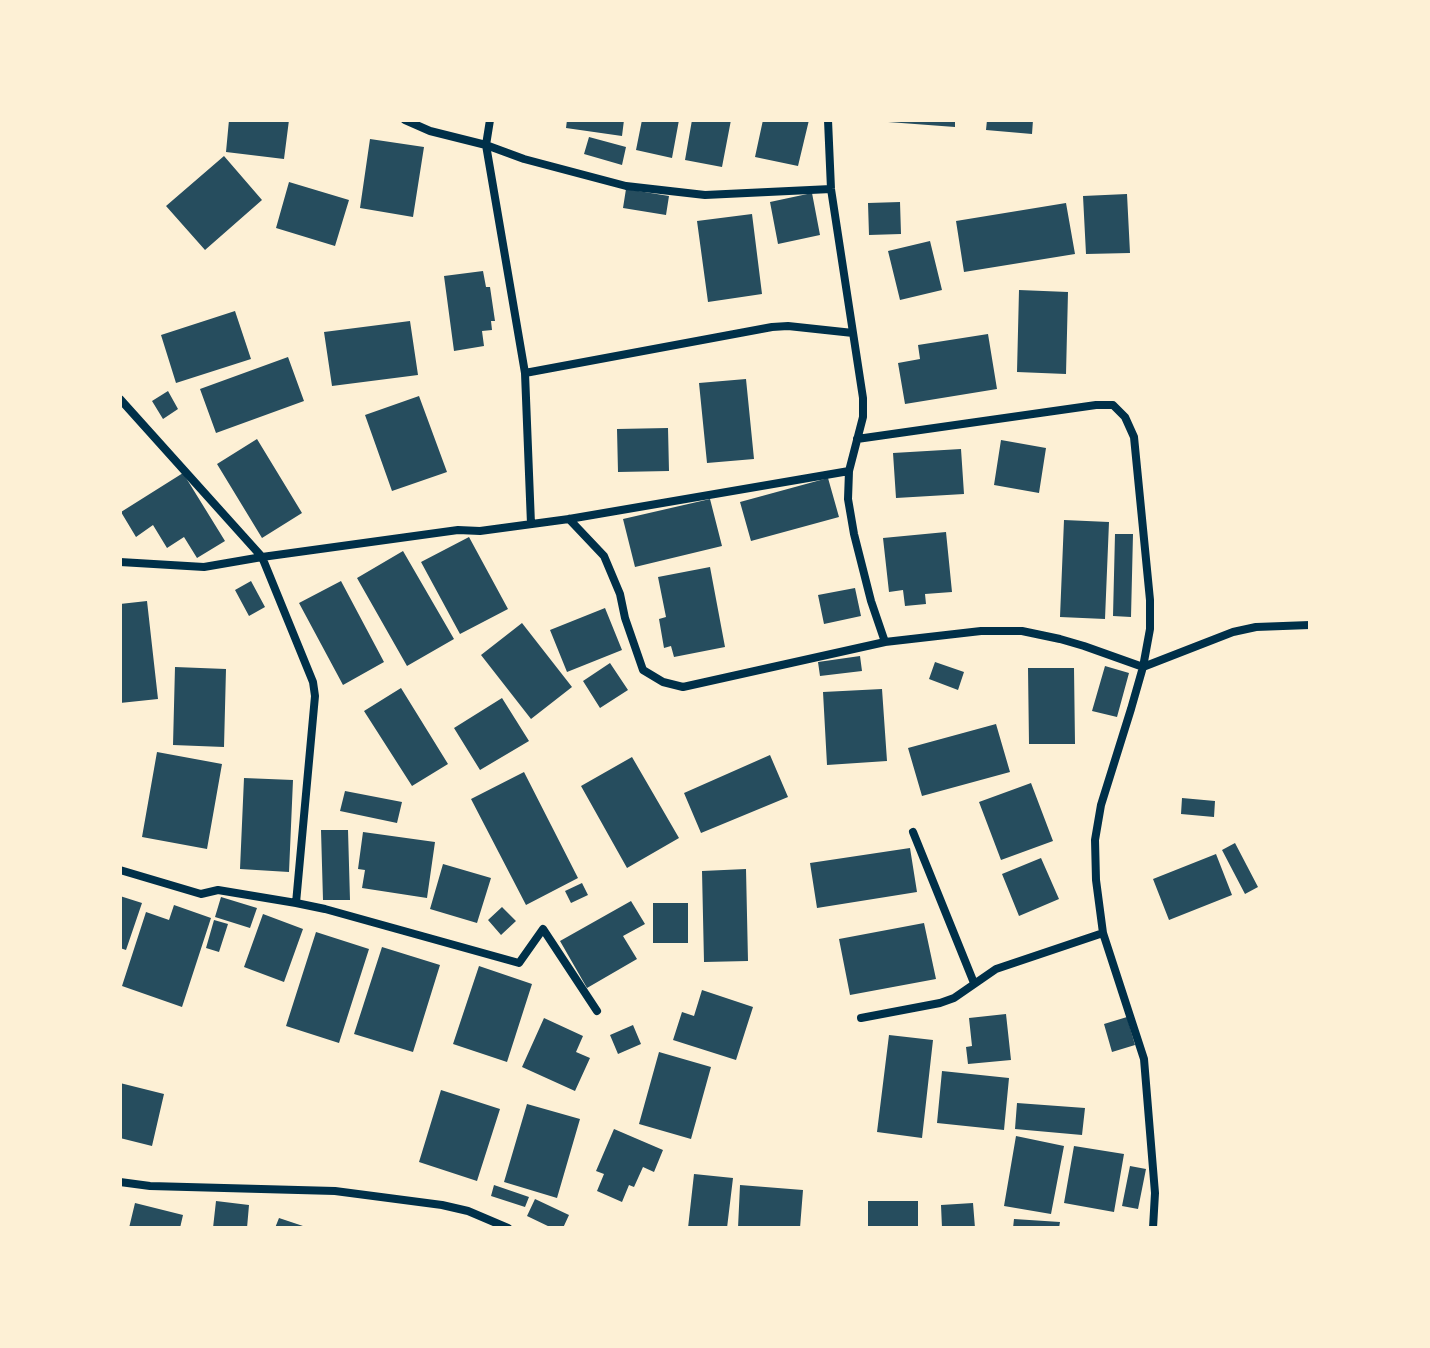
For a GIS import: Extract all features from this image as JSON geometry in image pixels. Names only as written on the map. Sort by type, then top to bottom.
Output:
[{"type":"street","points":[[405,120],[430,131],[626,186],[705,195],[831,189]]},
{"type":"street","points":[[490,120],[486,145],[525,373],[531,524]]},
{"type":"street","points":[[828,120],[831,189],[863,398],[863,417],[849,471],[848,499],[871,601],[885,642]]},
{"type":"street","points":[[525,373],[772,327],[853,333]]},
{"type":"street","points":[[120,399],[262,557],[313,682],[315,696],[296,903]]},
{"type":"street","points":[[857,439],[1096,405],[1113,405],[1125,417],[1134,437],[1150,600],[1150,629],[1143,667],[1101,805],[1095,840],[1096,880],[1103,933],[1144,1059],[1155,1193],[1153,1228]]},
{"type":"street","points":[[120,562],[204,567],[458,530],[480,531],[569,519],[849,471]]},
{"type":"street","points":[[569,519],[604,556],[620,594],[643,670],[663,682],[683,687],[885,642],[981,631],[1022,631],[1084,646],[1143,667],[1233,632],[1256,627],[1310,625]]},
{"type":"street","points":[[913,832],[974,983]]},
{"type":"street","points":[[120,870],[201,894],[218,890],[296,903],[519,963],[543,929],[597,1011]]},
{"type":"street","points":[[861,1018],[940,1003],[954,998],[996,969],[1103,933]]},
{"type":"street","points":[[120,1182],[150,1186],[335,1191],[442,1205],[468,1211],[508,1228]]},
{"type":"building","points":[[229,120],[289,120],[284,159],[226,152]]},
{"type":"building","points":[[567,120],[624,120],[622,136],[566,128]]},
{"type":"building","points":[[642,120],[679,120],[672,158],[636,150]]},
{"type":"building","points":[[692,120],[731,120],[722,167],[685,160]]},
{"type":"building","points":[[763,120],[809,120],[798,166],[755,157]]},
{"type":"building","points":[[955,120],[955,127],[888,122]]},
{"type":"building","points":[[987,120],[1033,120],[1032,134],[986,130]]},
{"type":"building","points":[[589,137],[626,147],[622,165],[584,154]]},
{"type":"building","points":[[370,139],[424,147],[413,217],[360,208]]},
{"type":"building","points":[[224,156],[262,200],[205,250],[166,206]]},
{"type":"building","points":[[289,182],[349,200],[335,246],[276,228]]},
{"type":"building","points":[[626,189],[669,196],[666,215],[623,208]]},
{"type":"building","points":[[812,193],[820,235],[778,244],[770,202]]},
{"type":"building","points":[[1127,194],[1130,253],[1086,254],[1083,196]]},
{"type":"building","points":[[900,202],[901,234],[869,235],[868,203]]},
{"type":"building","points":[[1066,203],[1075,254],[964,272],[956,221]]},
{"type":"building","points":[[752,214],[762,294],[708,302],[697,221]]},
{"type":"building","points":[[930,241],[942,290],[900,300],[888,251]]},
{"type":"building","points":[[483,271],[486,287],[490,287],[495,321],[491,321],[492,330],[482,331],[484,346],[454,351],[444,276]]},
{"type":"building","points":[[1019,290],[1068,292],[1066,374],[1017,372]]},
{"type":"building","points":[[235,311],[251,359],[176,383],[161,335]]},
{"type":"building","points":[[410,321],[418,375],[332,386],[324,332]]},
{"type":"building","points":[[988,334],[997,389],[905,404],[898,363],[920,359],[918,345]]},
{"type":"building","points":[[288,357],[304,401],[216,433],[200,389]]},
{"type":"building","points":[[746,379],[754,459],[707,463],[699,383]]},
{"type":"building","points":[[168,391],[178,409],[163,419],[152,401]]},
{"type":"building","points":[[419,396],[447,472],[392,491],[365,415]]},
{"type":"building","points":[[668,428],[669,471],[618,472],[617,429]]},
{"type":"building","points":[[257,439],[302,513],[262,538],[217,464]]},
{"type":"building","points":[[1001,440],[1046,448],[1039,493],[994,485]]},
{"type":"building","points":[[961,449],[964,494],[896,498],[893,453]]},
{"type":"building","points":[[183,473],[225,541],[197,558],[184,537],[167,548],[153,525],[136,537],[121,512]]},
{"type":"building","points":[[828,478],[839,517],[751,541],[740,502]]},
{"type":"building","points":[[710,499],[722,546],[635,567],[623,519]]},
{"type":"building","points":[[1064,520],[1109,522],[1105,619],[1060,617]]},
{"type":"building","points":[[946,532],[952,592],[925,594],[926,604],[905,606],[903,590],[889,592],[883,538]]},
{"type":"building","points":[[1115,534],[1133,534],[1131,617],[1113,616]]},
{"type":"building","points":[[469,537],[508,609],[460,634],[421,562]]},
{"type":"building","points":[[403,551],[454,639],[407,666],[357,578]]},
{"type":"building","points":[[710,567],[725,647],[674,657],[671,646],[664,648],[659,619],[666,617],[658,577]]},
{"type":"building","points":[[251,581],[265,607],[249,616],[235,590]]},
{"type":"building","points":[[341,581],[384,662],[343,685],[299,603]]},
{"type":"building","points":[[855,588],[861,616],[824,624],[818,595]]},
{"type":"building","points":[[147,601],[158,699],[120,703],[120,604]]},
{"type":"building","points":[[605,608],[622,650],[567,672],[550,630]]},
{"type":"building","points":[[522,623],[572,687],[531,719],[481,655]]},
{"type":"building","points":[[860,656],[862,671],[820,676],[818,662]]},
{"type":"building","points":[[935,662],[964,672],[958,690],[929,679]]},
{"type":"building","points":[[610,663],[628,690],[600,708],[583,681]]},
{"type":"building","points":[[1105,666],[1129,673],[1117,717],[1092,711]]},
{"type":"building","points":[[175,667],[226,669],[224,747],[173,745]]},
{"type":"building","points":[[1028,668],[1074,668],[1075,744],[1029,744]]},
{"type":"building","points":[[401,688],[448,764],[412,786],[364,711]]},
{"type":"building","points":[[882,689],[887,761],[827,765],[823,692]]},
{"type":"building","points":[[502,698],[529,741],[480,770],[454,728]]},
{"type":"building","points":[[996,724],[1010,772],[922,796],[908,748]]},
{"type":"building","points":[[157,752],[222,764],[207,849],[142,837]]},
{"type":"building","points":[[770,755],[788,797],[701,833],[684,793]]},
{"type":"building","points":[[632,757],[679,838],[627,868],[581,786]]},
{"type":"building","points":[[524,772],[578,878],[526,905],[471,799]]},
{"type":"building","points":[[244,778],[293,780],[289,872],[240,869]]},
{"type":"building","points":[[1031,783],[1053,841],[1001,860],[979,802]]},
{"type":"building","points":[[345,791],[402,802],[397,823],[340,811]]},
{"type":"building","points":[[1182,798],[1215,801],[1214,817],[1181,814]]},
{"type":"building","points":[[321,830],[348,830],[350,900],[323,900]]},
{"type":"building","points":[[363,832],[435,842],[427,898],[362,888],[365,870],[358,869]]},
{"type":"building","points":[[1235,843],[1258,887],[1245,894],[1222,850]]},
{"type":"building","points":[[910,848],[917,892],[817,908],[810,863]]},
{"type":"building","points":[[1216,854],[1232,895],[1169,920],[1153,879]]},
{"type":"building","points":[[1041,858],[1059,899],[1019,916],[1002,874]]},
{"type":"building","points":[[443,864],[491,878],[477,923],[430,909]]},
{"type":"building","points":[[746,869],[748,961],[704,962],[702,871]]},
{"type":"building","points":[[582,883],[588,895],[571,903],[565,891]]},
{"type":"building","points":[[120,896],[142,903],[126,950],[120,948]]},
{"type":"building","points":[[221,897],[257,908],[250,928],[215,917]]},
{"type":"building","points":[[631,901],[645,924],[623,936],[637,959],[587,988],[560,941]]},
{"type":"building","points":[[653,903],[688,903],[688,943],[653,943]]},
{"type":"building","points":[[174,905],[211,918],[182,1007],[122,986],[146,912],[169,920]]},
{"type":"building","points":[[502,907],[516,921],[501,935],[488,920]]},
{"type":"building","points":[[263,914],[303,929],[284,982],[244,967]]},
{"type":"building","points":[[214,920],[228,924],[219,952],[206,948]]},
{"type":"building","points":[[924,923],[936,979],[850,995],[839,939]]},
{"type":"building","points":[[316,932],[369,949],[339,1043],[286,1026]]},
{"type":"building","points":[[382,947],[440,965],[413,1052],[354,1034]]},
{"type":"building","points":[[479,966],[532,984],[507,1062],[453,1044]]},
{"type":"building","points":[[702,990],[753,1007],[736,1060],[673,1040],[682,1012],[694,1016]]},
{"type":"building","points":[[1006,1014],[1011,1060],[968,1064],[966,1047],[972,1046],[969,1018]]},
{"type":"building","points":[[1127,1017],[1135,1045],[1112,1052],[1104,1024]]},
{"type":"building","points":[[544,1018],[583,1036],[576,1052],[590,1058],[575,1091],[522,1067]]},
{"type":"building","points":[[633,1025],[641,1044],[618,1054],[610,1035]]},
{"type":"building","points":[[889,1035],[933,1040],[922,1138],[877,1132]]},
{"type":"building","points":[[659,1052],[711,1067],[691,1139],[639,1124]]},
{"type":"building","points":[[942,1071],[1009,1078],[1004,1130],[937,1123]]},
{"type":"building","points":[[120,1083],[164,1094],[152,1146],[120,1138]]},
{"type":"building","points":[[441,1090],[500,1109],[477,1181],[419,1162]]},
{"type":"building","points":[[1017,1103],[1085,1108],[1082,1135],[1015,1129]]},
{"type":"building","points":[[527,1104],[580,1119],[557,1198],[504,1182]]},
{"type":"building","points":[[614,1129],[663,1150],[654,1172],[643,1167],[634,1187],[629,1185],[622,1202],[597,1191],[604,1174],[596,1171]]},
{"type":"building","points":[[1016,1136],[1064,1146],[1051,1214],[1004,1206]]},
{"type":"building","points":[[1074,1146],[1124,1154],[1114,1212],[1064,1203]]},
{"type":"building","points":[[1130,1166],[1146,1169],[1138,1209],[1122,1206]]},
{"type":"building","points":[[694,1174],[733,1178],[727,1228],[688,1228]]},
{"type":"building","points":[[494,1185],[529,1197],[525,1207],[491,1196]]},
{"type":"building","points":[[740,1185],[803,1190],[800,1228],[738,1228]]},
{"type":"building","points":[[535,1199],[569,1215],[563,1228],[552,1228],[527,1216]]},
{"type":"building","points":[[216,1201],[249,1205],[247,1228],[213,1228]]},
{"type":"building","points":[[868,1201],[918,1201],[918,1228],[868,1228]]},
{"type":"building","points":[[135,1203],[183,1215],[180,1228],[129,1228]]},
{"type":"building","points":[[973,1203],[975,1228],[942,1228],[941,1205]]},
{"type":"building","points":[[279,1218],[306,1227],[306,1228],[275,1228]]},
{"type":"building","points":[[1014,1219],[1060,1222],[1059,1228],[1013,1228]]}]
